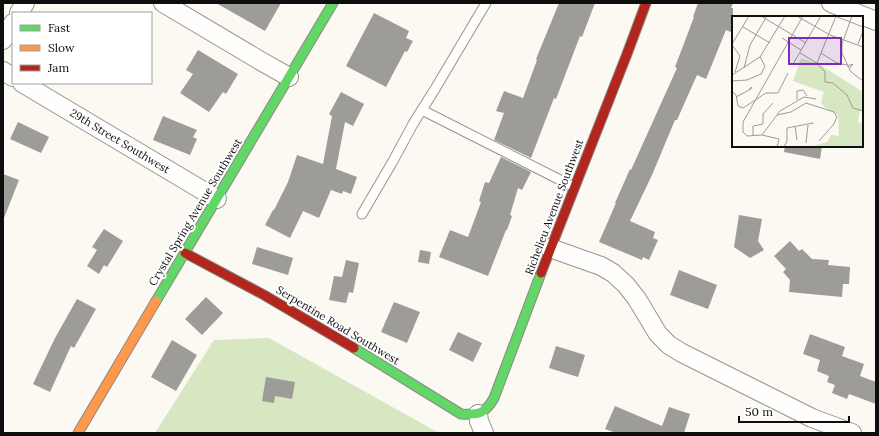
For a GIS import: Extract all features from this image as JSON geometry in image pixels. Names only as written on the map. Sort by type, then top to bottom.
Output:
[{"type":"street","points":[[20,12],[25,3]]},
{"type":"street","name":"Crystal Spring Avenue Southwest","points":[[78,433],[333,3]]},
{"type":"street","name":"Richelieu Avenue Southwest","points":[[478,414],[490,406],[494,398],[550,248],[646,3]]},
{"type":"street","points":[[831,3],[876,21]]},
{"type":"street","points":[[174,6],[259,60],[289,77]]},
{"type":"street","points":[[3,40],[12,25]]},
{"type":"street","points":[[3,71],[12,76]]},
{"type":"street","name":"29th Street Southwest","points":[[24,84],[217,199]]},
{"type":"street","points":[[550,248],[601,266],[613,273],[637,298],[658,334],[669,345],[682,353],[812,418],[852,433]]},
{"type":"street","name":"Serpentine Road Southwest","points":[[185,252],[359,351],[461,414],[478,414]]},
{"type":"street","points":[[478,414],[484,433]]},
{"type":"lane","points":[[362,214],[393,161],[412,124],[422,110],[486,3]]},
{"type":"lane","points":[[422,110],[574,187]]},
{"type":"green space","points":[[269,338],[439,433],[155,433],[214,340]]},
{"type":"building","points":[[216,3],[281,3],[265,31]]},
{"type":"building","points":[[559,3],[595,3],[582,37],[580,36],[556,99],[554,98],[531,158],[494,140],[504,113],[496,111],[504,91],[523,98],[537,60],[536,59]]},
{"type":"building","points":[[698,3],[733,3],[731,8],[733,8],[732,33],[726,30],[706,79],[697,75],[677,120],[675,120],[652,175],[630,221],[655,232],[653,238],[658,240],[649,260],[643,257],[642,260],[599,242],[630,169],[631,170],[677,68],[675,67]]},
{"type":"building","points":[[374,13],[409,31],[406,38],[413,41],[407,52],[405,51],[386,87],[346,66]]},
{"type":"building","points":[[198,50],[238,74],[226,94],[223,92],[209,112],[180,93],[193,74],[186,70]]},
{"type":"building","points":[[341,92],[364,104],[353,126],[345,122],[336,169],[357,177],[351,194],[343,191],[342,194],[331,190],[319,218],[303,211],[290,238],[265,225],[288,182],[297,155],[323,164],[332,116],[329,114]]},
{"type":"building","points":[[163,116],[197,130],[193,137],[197,139],[190,155],[153,140]]},
{"type":"building","points":[[18,122],[49,137],[41,153],[10,139]]},
{"type":"building","points":[[785,147],[822,147],[820,159],[784,152]]},
{"type":"building","points":[[501,157],[531,172],[522,190],[518,188],[510,215],[512,216],[488,276],[439,257],[450,230],[468,237],[481,202],[479,201],[485,182],[489,183]]},
{"type":"building","points":[[3,174],[19,180],[4,218],[3,218]]},
{"type":"building","points":[[739,215],[762,219],[758,241],[764,250],[750,258],[734,247]]},
{"type":"building","points":[[104,229],[123,241],[107,267],[104,265],[99,274],[87,266],[97,250],[92,247]]},
{"type":"building","points":[[790,241],[799,251],[802,249],[812,259],[829,260],[828,265],[850,267],[849,284],[843,284],[842,297],[789,292],[790,280],[783,272],[786,269],[774,256]]},
{"type":"building","points":[[257,247],[293,258],[288,275],[252,264]]},
{"type":"building","points":[[420,250],[431,252],[429,264],[418,262]]},
{"type":"building","points":[[346,260],[359,263],[353,293],[349,292],[346,303],[329,300],[334,276],[342,277]]},
{"type":"building","points":[[679,270],[717,285],[708,309],[670,295]]},
{"type":"building","points":[[206,297],[223,313],[202,335],[185,319]]},
{"type":"building","points":[[77,299],[96,309],[74,348],[71,346],[50,392],[33,384],[55,338]]},
{"type":"building","points":[[394,302],[420,312],[407,343],[381,332]]},
{"type":"building","points":[[458,332],[482,343],[473,362],[449,350]]},
{"type":"building","points":[[810,334],[845,347],[842,356],[864,364],[860,376],[876,382],[876,404],[849,394],[847,399],[832,393],[835,385],[827,382],[829,376],[817,371],[820,360],[803,354]]},
{"type":"building","points":[[172,340],[197,355],[176,391],[151,377]]},
{"type":"building","points":[[556,346],[585,355],[578,377],[549,368]]},
{"type":"building","points":[[266,377],[295,382],[292,399],[275,396],[274,403],[262,401]]},
{"type":"building","points":[[615,406],[662,426],[669,407],[690,414],[684,433],[616,433],[605,429]]},
{"type":"traffic: fast","points":[[156,301],[333,3]]},
{"type":"traffic: fast","points":[[354,348],[461,414],[477,414],[484,410],[494,398],[541,273]]},
{"type":"traffic: slow","points":[[78,433],[156,301]]},
{"type":"traffic: jam","points":[[541,273],[646,3]]},
{"type":"traffic: jam","points":[[185,253],[264,295],[354,348]]}]
